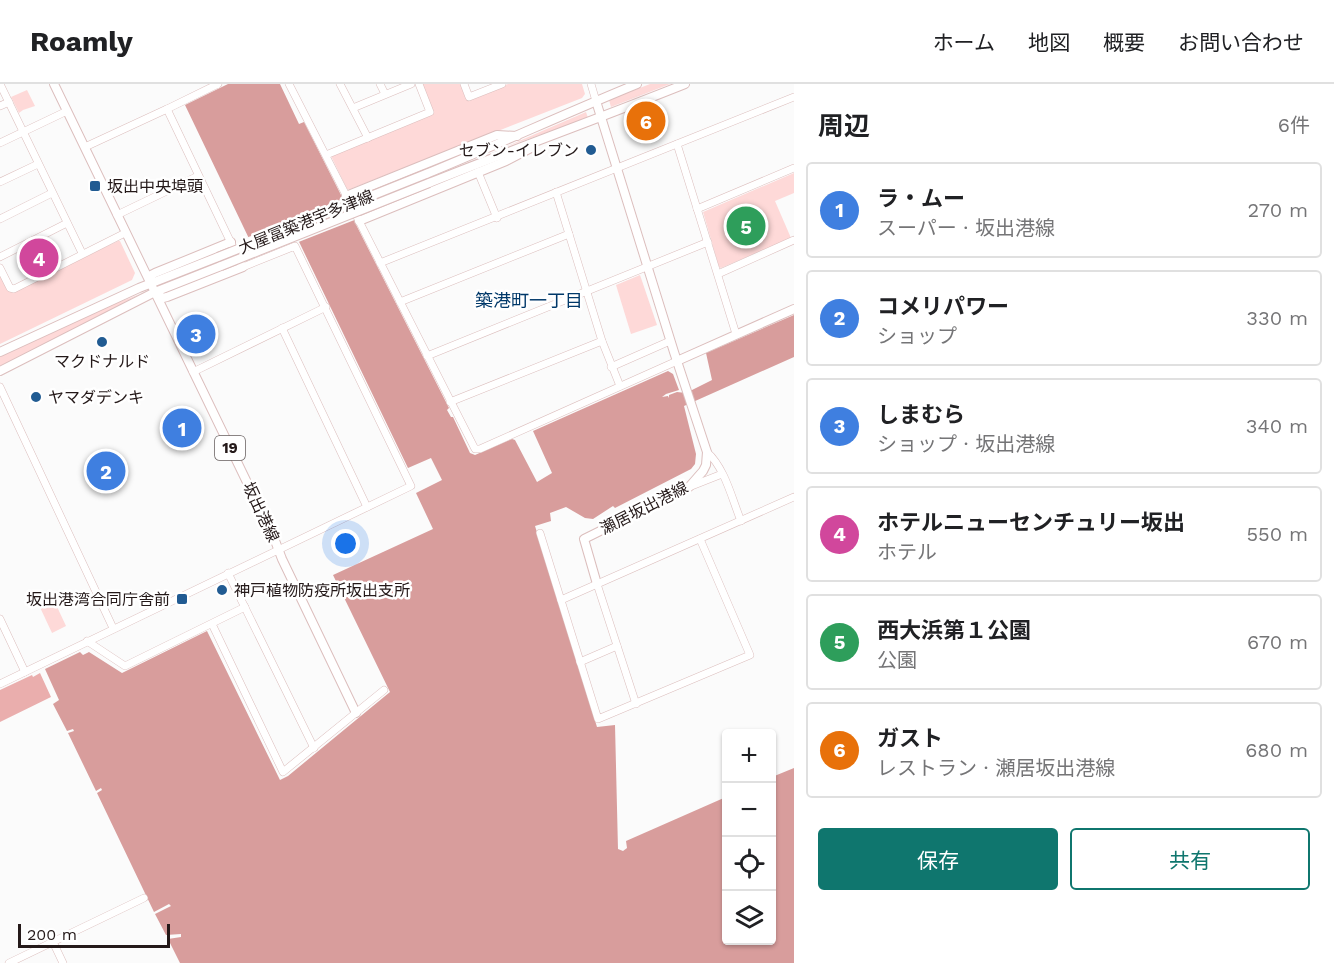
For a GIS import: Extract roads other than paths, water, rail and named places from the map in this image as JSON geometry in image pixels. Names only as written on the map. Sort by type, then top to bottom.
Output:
[{"type":"main road","name":"坂出港線","points":[[54,84],[356,713]]},
{"type":"main road","points":[[637,84],[596,101],[670,341],[707,452]]},
{"type":"main road","points":[[601,118],[685,84]]},
{"type":"main road","name":"大屋冨築港宇多津線","points":[[0,371],[219,262],[427,178],[596,101]]},
{"type":"main road","name":"大屋冨築港宇多津線","points":[[427,178],[601,118]]},
{"type":"main road","points":[[359,221],[506,161],[558,134]]},
{"type":"main road","points":[[346,196],[497,135],[517,136]]},
{"type":"main road","points":[[151,284],[151,275],[231,242]]},
{"type":"main road","name":"大屋冨築港宇多津線","points":[[0,352],[151,284],[219,262]]},
{"type":"main road","points":[[155,292],[164,298],[243,267]]},
{"type":"main road","points":[[677,361],[794,309]]},
{"type":"main road","name":"瀬居坂出港線","points":[[597,584],[584,539],[689,487],[703,471],[707,452]]},
{"type":"street","points":[[0,84],[82,253]]},
{"type":"street","points":[[85,147],[218,84]]},
{"type":"street","points":[[289,84],[473,447],[480,449],[677,361]]},
{"type":"street","points":[[340,84],[368,138]]},
{"type":"street","points":[[380,84],[385,94]]},
{"type":"street","points":[[353,108],[411,84]]},
{"type":"street","points":[[326,155],[430,112],[419,84]]},
{"type":"street","points":[[464,84],[469,97],[502,84]]},
{"type":"street","points":[[591,84],[596,101]]},
{"type":"street","points":[[380,263],[794,97]]},
{"type":"street","points":[[0,106],[9,102]]},
{"type":"street","points":[[0,684],[411,486],[295,246],[243,267],[166,109]]},
{"type":"street","points":[[0,143],[67,111]]},
{"type":"street","points":[[677,144],[736,334]]},
{"type":"street","points":[[0,182],[38,164]]},
{"type":"street","points":[[698,209],[794,168]]},
{"type":"street","points":[[478,172],[497,218]]},
{"type":"street","points":[[117,215],[198,176]]},
{"type":"street","points":[[556,192],[602,341],[620,386]]},
{"type":"street","points":[[0,219],[52,193]]},
{"type":"street","points":[[0,257],[67,223]]},
{"type":"street","points":[[0,268],[10,288],[14,289],[125,233]]},
{"type":"street","points":[[400,302],[569,234]]},
{"type":"street","points":[[718,274],[794,240]]},
{"type":"street","points":[[427,356],[708,242]]},
{"type":"street","points":[[194,372],[326,307]]},
{"type":"street","points":[[282,328],[367,507]]},
{"type":"street","points":[[450,402],[602,341]]},
{"type":"street","points":[[611,367],[670,341]]},
{"type":"street","points":[[0,387],[113,628]]},
{"type":"street","points":[[707,452],[722,474],[741,521]]},
{"type":"street","points":[[689,487],[722,474]]},
{"type":"street","points":[[561,600],[794,497]]},
{"type":"street","points":[[540,533],[598,719],[636,705],[750,655],[700,539]]},
{"type":"street","points":[[228,573],[314,748]]},
{"type":"street","points":[[597,584],[636,705]]},
{"type":"street","points":[[87,641],[125,666],[245,607]]},
{"type":"street","points":[[0,619],[25,672]]},
{"type":"street","points":[[212,624],[284,772],[384,690]]},
{"type":"street","points":[[580,662],[617,646]]},
{"type":"street","points":[[9,963],[144,898]]},
{"type":"street","points":[[52,942],[63,963]]},
{"type":"place","name":"ガスト","points":[[646,121]]},
{"type":"place","name":"セブン-イレブン","points":[[591,150]]},
{"type":"place","name":"坂出中央埠頭","points":[[95,186]]},
{"type":"place","name":"西大浜第１公園","points":[[746,226]]},
{"type":"place","name":"ホテルニューセンチュリー坂出","points":[[39,258]]},
{"type":"place","name":"しまむら","points":[[196,334]]},
{"type":"place","name":"マクドナルド","points":[[102,342]]},
{"type":"place","name":"ヤマダデンキ","points":[[36,397]]},
{"type":"place","name":"ラ・ムー","points":[[182,428]]},
{"type":"place","name":"コメリパワー","points":[[106,471]]},
{"type":"place","name":"神戸植物防疫所坂出支所","points":[[222,590]]},
{"type":"place","name":"坂出港湾合同庁舎前","points":[[182,599]]},
{"type":"district","name":"築港町一丁目","points":[[529,300]]}]
